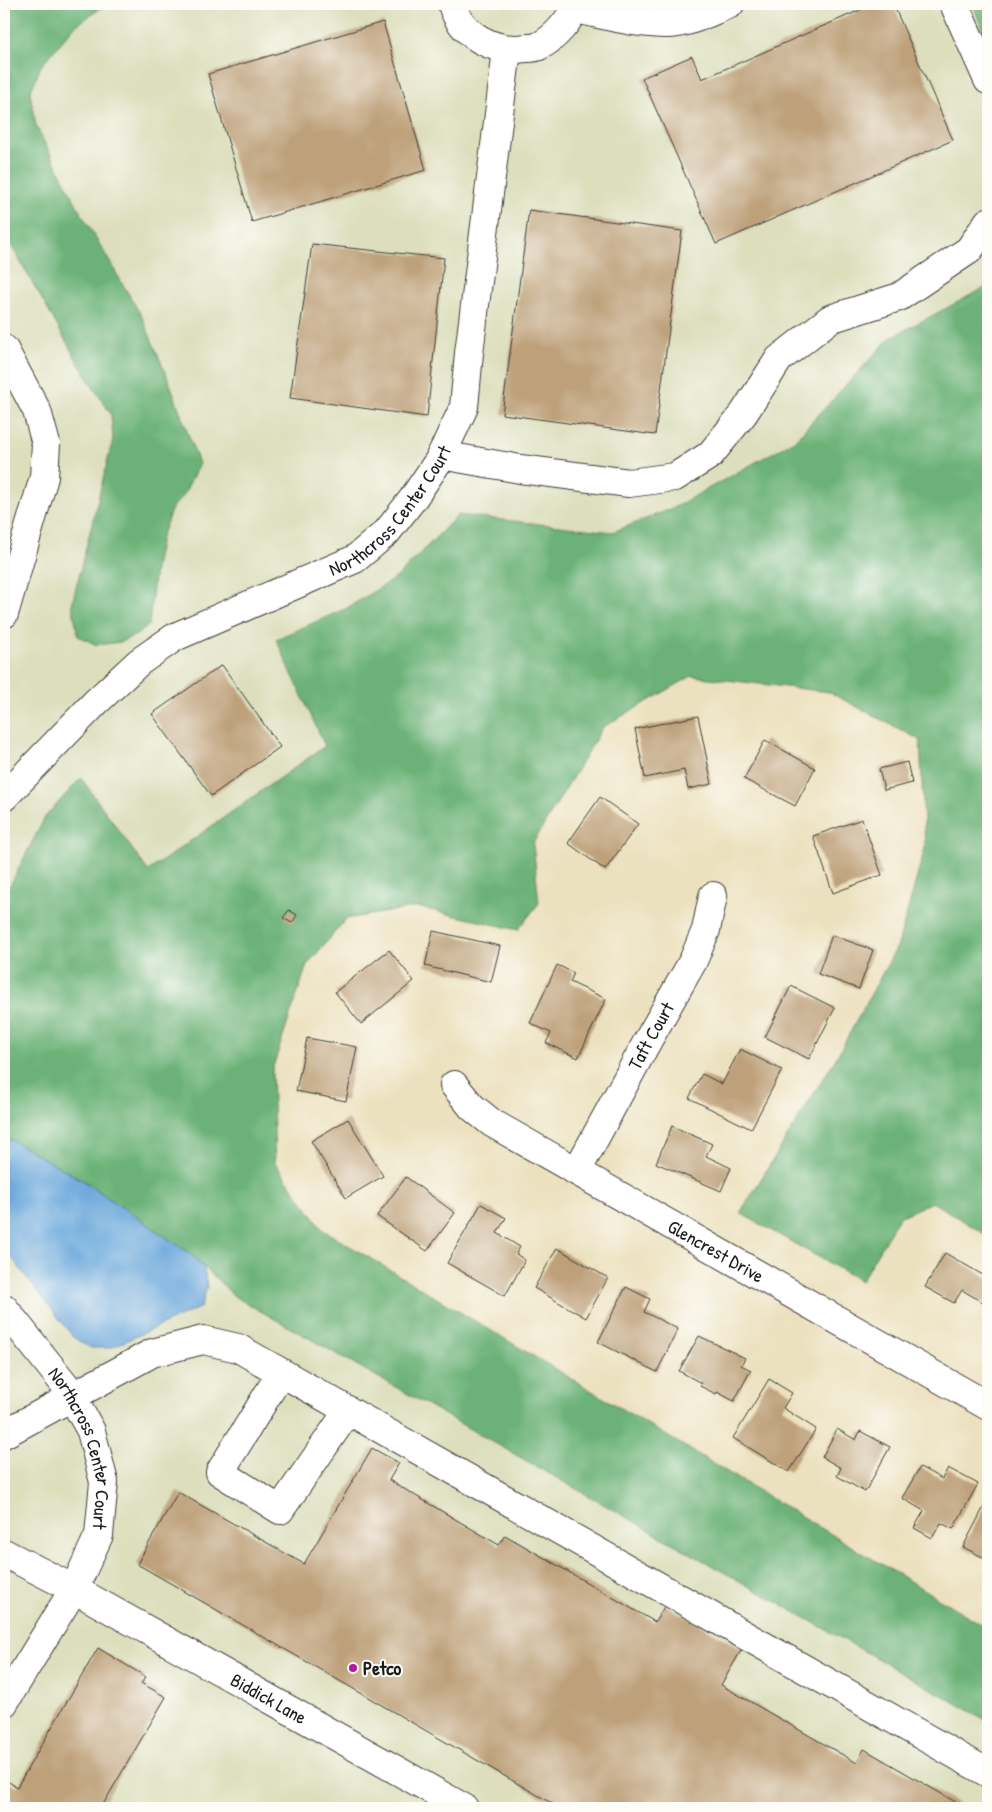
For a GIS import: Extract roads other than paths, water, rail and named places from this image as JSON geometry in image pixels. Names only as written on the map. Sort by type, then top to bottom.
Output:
[{"type":"street","points":[[452,4],[454,14],[475,38],[506,50],[538,47],[563,27],[576,6],[626,20],[668,24],[695,18],[730,4]]},
{"type":"street","points":[[954,4],[988,80]]},
{"type":"street","name":"Northcross Center Court","points":[[4,797],[96,702],[139,662],[176,637],[355,559],[387,532],[412,500],[441,455],[464,407],[506,50]]},
{"type":"street","points":[[441,455],[629,483],[675,478],[710,455],[744,413],[779,359],[830,319],[899,297],[969,250],[988,222]]},
{"type":"street","points":[[4,349],[37,411],[46,444],[44,477],[4,614]]},
{"type":"street","name":"Taft Court","points":[[577,1171],[693,961],[706,930],[713,896]]},
{"type":"street","name":"Glencrest Drive","points":[[454,1085],[472,1107],[492,1123],[988,1406]]},
{"type":"street","name":"Northcross Center Court","points":[[4,1308],[66,1386],[91,1431],[104,1482],[99,1534],[74,1589],[4,1703]]},
{"type":"street","points":[[4,1434],[152,1352],[203,1340],[238,1348],[988,1773]]},
{"type":"street","points":[[281,1373],[220,1472],[280,1510],[348,1411]]},
{"type":"street","name":"Biddick Lane","points":[[4,1553],[74,1589],[464,1808]]},
{"type":"water","points":[[4,1138],[15,1142],[84,1181],[192,1255],[204,1268],[207,1286],[201,1307],[110,1348],[91,1348],[74,1338],[4,1248]]},
{"type":"place","name":"Petco","points":[[353,1668]]}]
